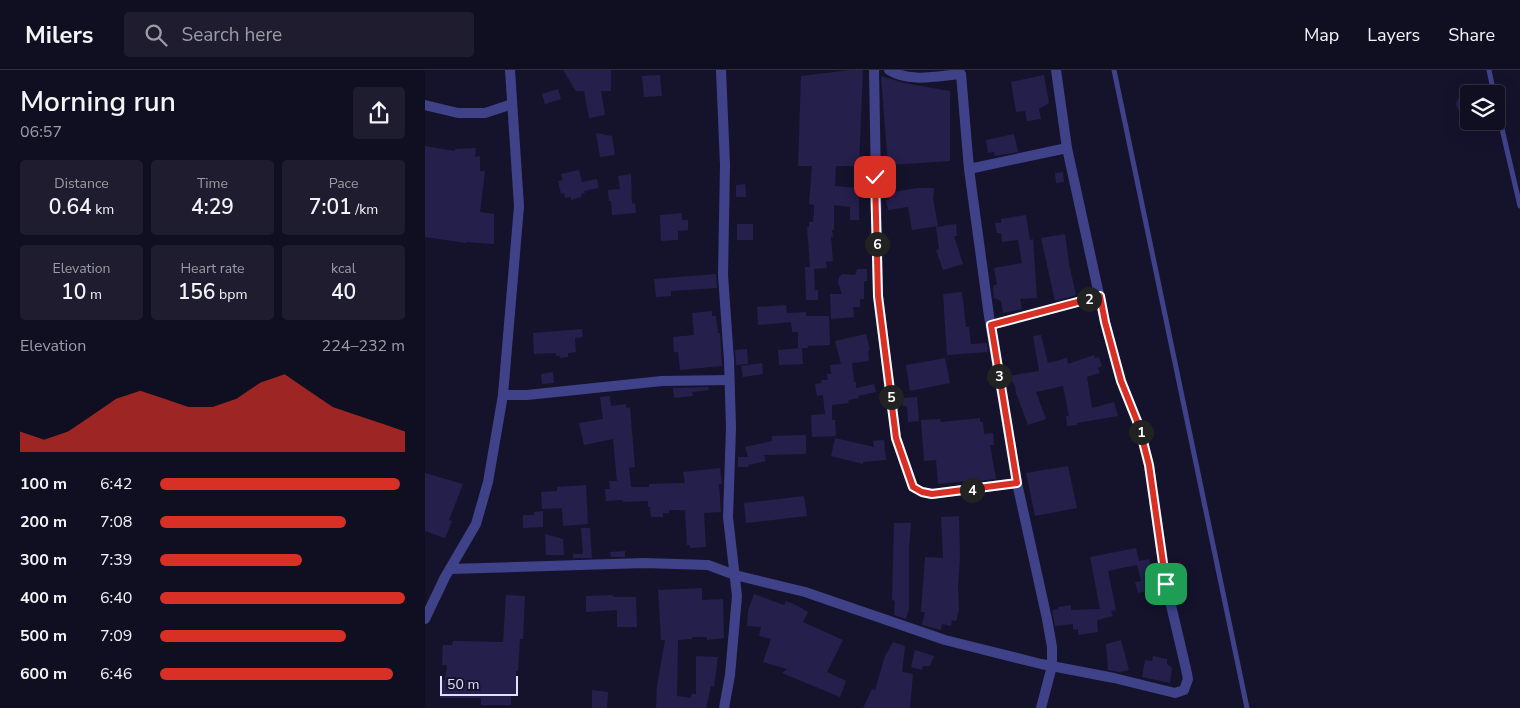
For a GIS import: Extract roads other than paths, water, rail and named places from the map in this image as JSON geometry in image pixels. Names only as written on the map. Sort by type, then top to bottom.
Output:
[{"type":"street","points":[[425,619],[450,569],[476,524],[488,482],[503,395],[519,206],[510,70]]},
{"type":"street","points":[[721,70],[725,165],[723,275],[731,452],[728,517],[737,596],[730,675],[724,708]]},
{"type":"street","points":[[874,70],[878,296],[896,438],[913,487],[922,492],[932,494],[1017,483]]},
{"type":"street","points":[[889,70],[896,75],[909,78],[961,74],[969,169],[991,325],[1017,483],[1052,647],[1052,666],[1041,708]]},
{"type":"street","points":[[450,569],[644,563],[708,565],[735,575],[805,592],[945,640],[1175,693],[1184,690],[1188,679],[1166,584],[1149,465],[1139,426],[1121,381],[1105,322],[1067,148],[1056,70]]},
{"type":"street","points":[[425,105],[458,113],[485,113],[512,104]]},
{"type":"street","points":[[969,169],[1067,148]]},
{"type":"street","points":[[991,325],[1100,296]]},
{"type":"street","points":[[503,395],[527,395],[662,381],[729,380]]},
{"type":"lane","points":[[1114,70],[1247,708]]},
{"type":"lane","points":[[1489,70],[1492,85]]},
{"type":"lane","points":[[1502,130],[1520,206]]}]
